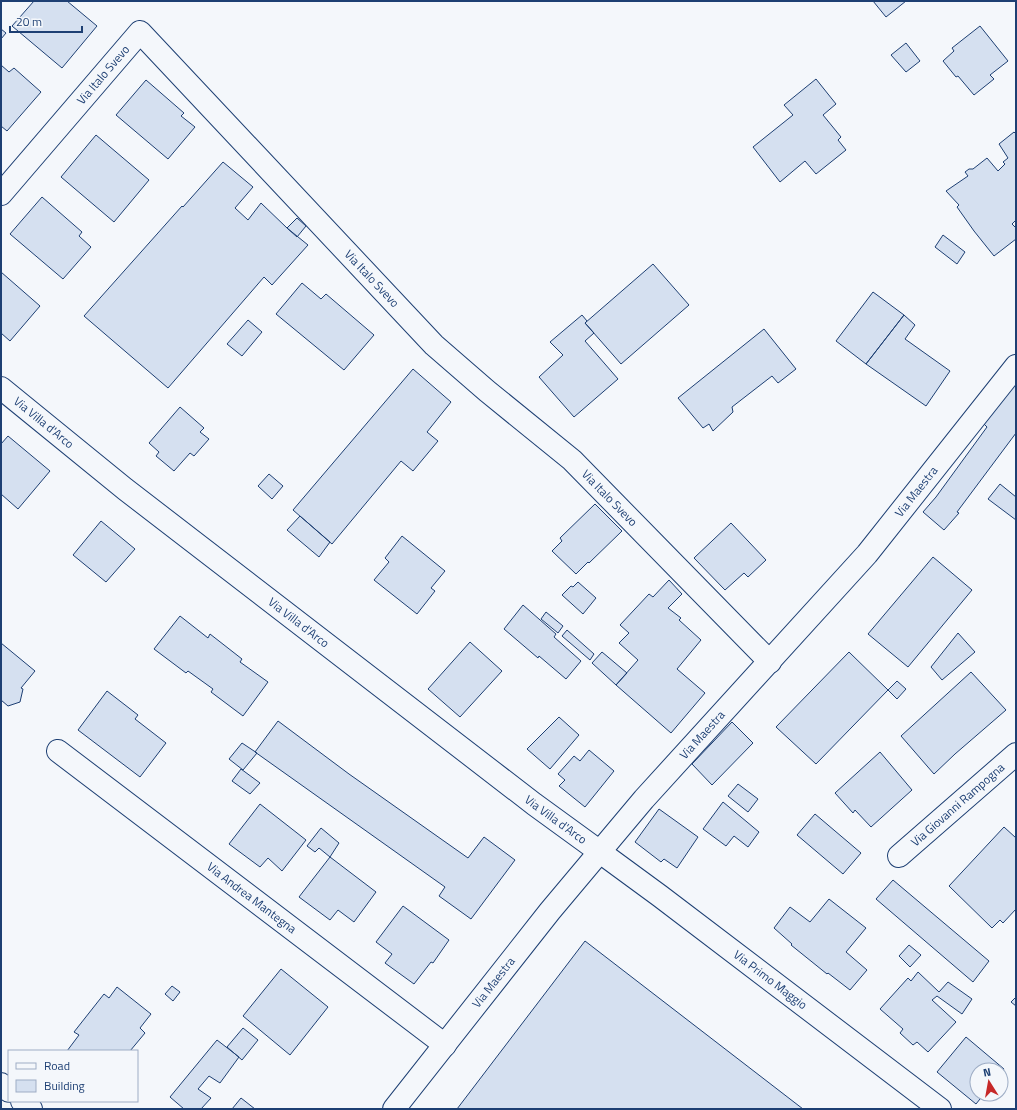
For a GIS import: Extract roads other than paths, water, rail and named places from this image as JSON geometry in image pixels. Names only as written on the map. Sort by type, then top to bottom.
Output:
[{"type":"street","name":"Via Italo Svevo","points":[[1,194],[140,32],[434,345],[487,391],[572,460],[770,662]]},
{"type":"street","name":"Via Maestra","points":[[394,1109],[550,911],[644,799],[867,554],[1016,366]]},
{"type":"street","name":"Via Villa d'Arco","points":[[1,388],[131,494],[527,799],[600,852]]},
{"type":"street","name":"Via Andrea Mantegna","points":[[58,751],[445,1045]]},
{"type":"street","name":"Via Giovanni Rampogna","points":[[899,856],[1016,754]]},
{"type":"street","name":"Via Primo Maggio","points":[[600,852],[667,901],[940,1109]]},
{"type":"street","points":[[23,1102],[31,1109]]}]
